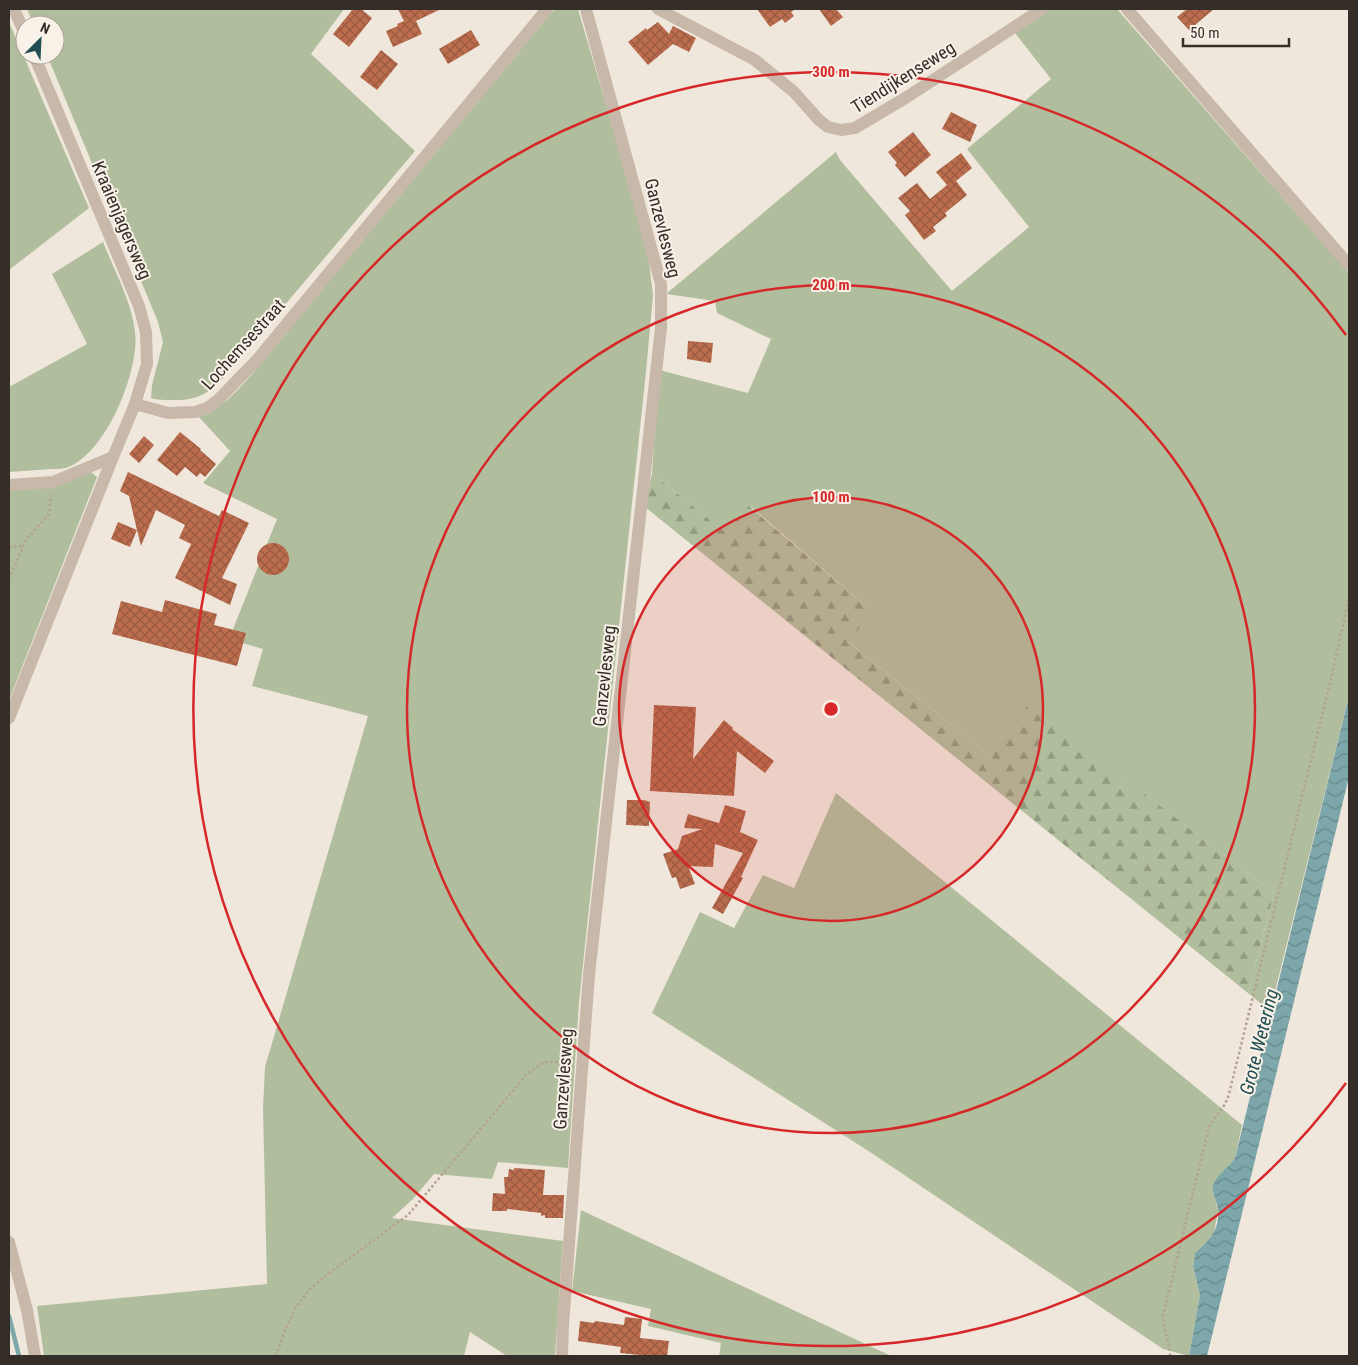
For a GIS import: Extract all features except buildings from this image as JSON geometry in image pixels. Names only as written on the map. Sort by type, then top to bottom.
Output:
[{"type":"street","name":"Lochemsestraat","points":[[136,404],[168,413],[207,408],[218,400],[256,361],[547,9]]},
{"type":"street","name":"Ganzevlesweg","points":[[562,1356],[590,965],[662,305],[658,273],[586,9]]},
{"type":"street","name":"Tiendijkenseweg","points":[[658,9],[755,60],[794,92],[819,120],[828,127],[841,130],[855,128],[907,97],[1042,9]]},
{"type":"street","points":[[1127,9],[1349,265]]},
{"type":"street","name":"Kraaienjagersweg","points":[[38,65],[139,306],[146,332],[146,364],[136,404]]},
{"type":"street","points":[[9,718],[136,404]]},
{"type":"street","points":[[9,484],[53,482],[113,457]]},
{"type":"street","points":[[9,1242],[27,1310],[35,1356]]},
{"type":"path","points":[[9,579],[26,540],[49,514],[53,482]]},
{"type":"path","points":[[9,547],[23,546]]},
{"type":"path","points":[[1170,1356],[1170,1345],[1163,1325],[1163,1316],[1209,1127],[1222,1110],[1229,1094],[1332,679],[1349,598]]},
{"type":"path","points":[[276,1356],[294,1310],[310,1289],[408,1215],[528,1073],[544,1062],[582,1062]]},
{"type":"green space","points":[[27,9],[344,9],[311,54],[415,151],[224,377],[200,396],[180,400],[151,398],[152,385],[163,342],[158,322],[51,65],[65,65],[65,15],[30,15]]},
{"type":"green space","points":[[556,9],[578,9],[626,173],[649,262],[653,295],[579,1002],[568,1168],[498,1162],[492,1179],[434,1174],[413,1199],[392,1218],[563,1241],[555,1356],[507,1356],[470,1332],[464,1356],[44,1356],[37,1306],[267,1284],[263,1108],[265,1067],[368,716],[252,686],[263,649],[229,639],[277,519],[203,483],[230,451],[198,416],[222,404],[254,372]]},
{"type":"green space","points":[[1050,9],[1117,9],[1349,273],[1349,696],[1270,1011],[1248,993],[1274,893],[1028,706],[988,754],[846,640],[874,613],[750,506],[726,533],[652,473],[659,370],[748,393],[771,339],[717,313],[715,301],[666,294],[836,152],[840,160],[952,291],[1029,227],[967,149],[1051,79],[1015,33]]},
{"type":"green space","points":[[9,22],[15,36],[15,65],[27,65],[89,208],[9,270]]},
{"type":"green space","points":[[103,242],[130,309],[135,332],[132,367],[126,388],[107,429],[94,447],[81,460],[66,468],[9,472],[9,387],[87,344],[52,274]]},
{"type":"green space","points":[[91,472],[97,477],[9,700],[9,490]]},
{"type":"green space","points":[[652,473],[726,533],[749,506],[874,613],[847,641],[988,754],[1028,705],[1274,893],[1248,993],[645,507]]},
{"type":"green space","points":[[836,793],[1242,1125],[1235,1158],[1227,1169],[1221,1173],[1213,1191],[1218,1211],[1214,1232],[1210,1239],[1195,1253],[1193,1266],[1200,1295],[1189,1356],[1163,1349],[870,1152],[652,1013],[700,912],[734,928],[763,875],[794,888]]},
{"type":"green space","points":[[581,1210],[891,1356],[719,1356],[721,1343],[648,1326],[651,1309],[572,1291]]},
{"type":"water","points":[[1349,696],[1349,777],[1207,1356],[1189,1356],[1200,1295],[1193,1266],[1195,1253],[1209,1239],[1217,1223],[1218,1209],[1213,1186],[1217,1178],[1235,1158]]},
{"type":"waterway","points":[[9,1316],[19,1356]]},
{"type":"water label","name":"Grote Wetering","points":[[1259,1042]]}]
